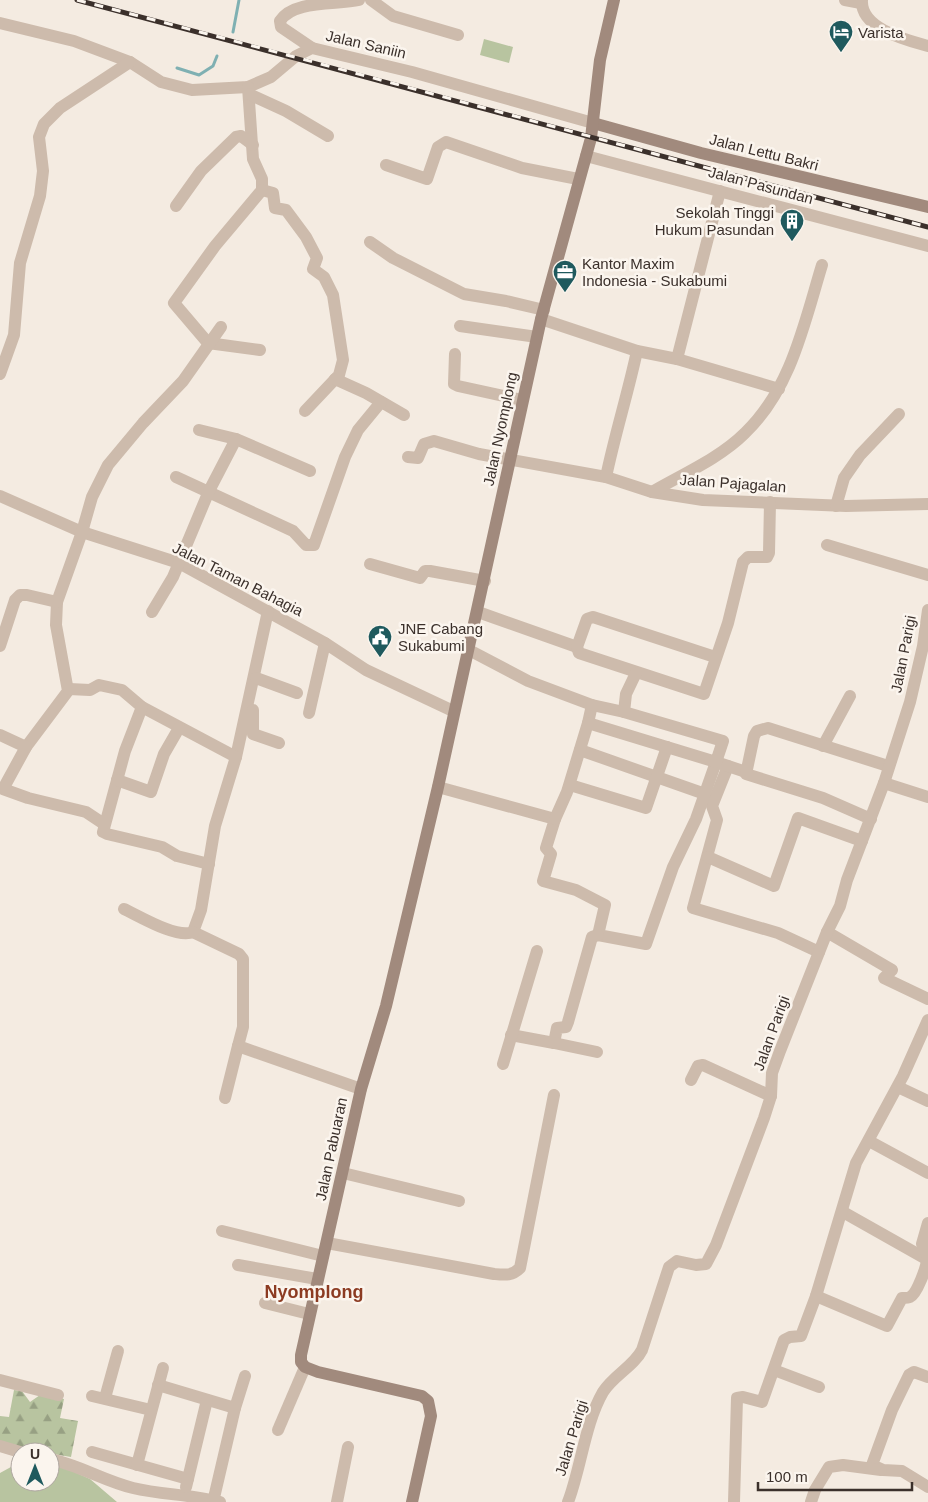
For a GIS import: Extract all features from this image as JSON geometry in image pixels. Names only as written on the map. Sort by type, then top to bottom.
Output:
[{"type":"street","points":[[312,48],[281,27],[280,21],[288,11],[296,6],[359,0]]},
{"type":"street","points":[[371,0],[393,16],[458,35]]},
{"type":"street","points":[[586,156],[593,123],[600,60],[614,0]]},
{"type":"street","points":[[845,0],[862,2],[870,20],[890,35],[928,46]]},
{"type":"street","name":"Jalan Saniin","points":[[0,22],[74,42],[130,62],[161,82],[178,88],[211,91],[249,90],[271,77],[296,56],[312,48],[412,72],[593,123]]},
{"type":"street","points":[[0,374],[14,335],[20,263],[40,196],[43,171],[39,137],[44,124],[60,108],[130,62]]},
{"type":"street","points":[[249,90],[328,136]]},
{"type":"street","points":[[249,90],[254,164],[262,179],[262,190],[215,246],[174,303],[208,343],[260,350]]},
{"type":"street","name":"Jalan Lettu Bakri","points":[[593,123],[710,156],[928,207]]},
{"type":"street","points":[[176,206],[201,171],[236,137],[242,136],[253,145]]},
{"type":"street","points":[[386,165],[427,179],[438,146],[446,142],[522,168],[578,179]]},
{"type":"street","name":"Jalan Nyomplong","points":[[453,711],[485,581],[522,400],[537,337],[578,179],[586,156]]},
{"type":"street","name":"Jalan Pasundan","points":[[586,156],[928,246]]},
{"type":"street","points":[[262,190],[273,193],[275,208],[286,210],[301,230],[317,258],[313,269],[324,277],[333,295],[343,360],[341,371],[305,411]]},
{"type":"street","points":[[678,359],[720,191]]},
{"type":"street","points":[[370,242],[393,258],[464,294],[506,301],[637,351],[678,359],[779,389]]},
{"type":"street","points":[[652,492],[712,457],[745,433],[779,389],[802,333],[822,265]]},
{"type":"street","points":[[460,326],[537,337]]},
{"type":"street","points":[[104,824],[86,812],[3,791],[26,747],[69,689],[56,625],[57,602],[82,532],[92,497],[108,465],[143,423],[183,381],[221,327]]},
{"type":"street","points":[[606,477],[616,428],[631,382],[637,351]]},
{"type":"street","points":[[455,354],[454,384],[522,400]]},
{"type":"street","points":[[334,379],[404,415]]},
{"type":"street","points":[[176,477],[209,490],[293,531],[306,545],[314,545],[345,457],[358,430],[381,402]]},
{"type":"street","points":[[836,506],[844,478],[860,455],[899,414]]},
{"type":"street","points":[[199,430],[236,439],[310,471]]},
{"type":"street","points":[[152,612],[179,563],[209,490],[236,439]]},
{"type":"street","name":"Jalan Pajagalan","points":[[408,457],[418,458],[424,444],[434,441],[510,460],[606,477],[652,492],[703,500],[836,506],[928,504]]},
{"type":"street","name":"Jalan Taman Bahagia","points":[[0,496],[82,532],[179,563],[325,643],[366,670],[453,711]]},
{"type":"street","points":[[478,612],[577,648],[579,653],[704,694],[728,622],[745,558],[763,558],[769,553],[770,502]]},
{"type":"street","points":[[827,545],[928,575]]},
{"type":"street","points":[[370,564],[420,578],[424,571],[430,571],[485,581]]},
{"type":"street","points":[[0,646],[15,600],[20,595],[57,602]]},
{"type":"street","name":"Jalan Parigi","points":[[568,1502],[598,1403],[614,1378],[639,1356],[669,1267],[677,1261],[703,1265],[710,1260],[771,1096],[772,1073],[827,932],[840,906],[847,880],[884,783],[910,702],[923,646],[928,610]]},
{"type":"street","points":[[270,613],[256,678],[253,734],[279,743]]},
{"type":"street","points":[[193,932],[201,910],[217,818],[236,757],[270,613]]},
{"type":"street","points":[[577,648],[587,619],[593,617],[715,657]]},
{"type":"street","points":[[309,713],[325,643]]},
{"type":"street","points":[[469,650],[528,681],[592,706],[624,712],[723,741],[706,794],[696,820],[673,867],[646,944],[598,935],[592,936],[568,1022],[566,1027],[557,1028],[554,1043]]},
{"type":"street","points":[[624,712],[626,694],[636,672]]},
{"type":"street","points":[[256,678],[297,693]]},
{"type":"street","points":[[69,689],[90,690],[99,685],[107,685],[122,690],[142,707],[236,757]]},
{"type":"street","points":[[823,746],[850,696]]},
{"type":"street","points":[[592,706],[570,785],[555,819],[546,848],[551,854],[543,881],[576,890],[605,905],[598,935]]},
{"type":"street","points":[[142,707],[117,780],[103,832],[162,847],[177,856],[209,864]]},
{"type":"street","name":"Jalan Pabuaran","points":[[305,1367],[301,1362],[301,1355],[309,1314],[327,1243],[361,1089],[386,1006],[438,786],[453,711]]},
{"type":"street","points":[[588,723],[716,762],[746,772],[749,776],[823,798],[871,819]]},
{"type":"street","points":[[117,780],[151,792],[164,754],[179,728]]},
{"type":"street","points":[[746,772],[754,736],[762,728],[768,728],[888,766]]},
{"type":"street","points":[[0,735],[26,747]]},
{"type":"street","points":[[570,785],[646,808],[653,793],[656,776],[667,747]]},
{"type":"street","points":[[580,750],[706,794]]},
{"type":"street","points":[[728,766],[712,806],[717,820],[693,908],[778,933],[819,952]]},
{"type":"street","points":[[884,783],[928,797]]},
{"type":"street","points":[[438,786],[555,819]]},
{"type":"street","points":[[708,857],[774,886],[798,818],[862,841]]},
{"type":"street","points":[[124,908],[160,926],[180,933],[193,932],[239,954],[243,959],[243,1027],[225,1098]]},
{"type":"street","points":[[827,932],[892,970],[884,978],[928,999]]},
{"type":"street","points":[[503,1064],[537,952]]},
{"type":"street","points":[[734,1502],[737,1398],[743,1397],[762,1402],[786,1338],[801,1336],[843,1212],[856,1163],[898,1087],[928,1020]]},
{"type":"street","points":[[511,1035],[597,1052]]},
{"type":"street","points":[[238,1046],[361,1089]]},
{"type":"street","points":[[691,1080],[698,1066],[703,1065],[771,1096]]},
{"type":"street","points":[[898,1087],[928,1101]]},
{"type":"street","points":[[327,1243],[494,1274],[508,1275],[515,1273],[520,1268],[554,1095]]},
{"type":"street","points":[[869,1141],[928,1173]]},
{"type":"street","points":[[343,1173],[459,1201]]},
{"type":"street","points":[[843,1212],[928,1260]]},
{"type":"street","points":[[816,1296],[887,1326],[902,1298],[910,1298],[914,1294],[928,1260],[927,1252],[922,1244],[928,1223]]},
{"type":"street","points":[[222,1230],[323,1256]]},
{"type":"street","points":[[238,1265],[317,1279]]},
{"type":"street","points":[[265,1303],[309,1314]]},
{"type":"street","points":[[118,1351],[99,1397],[151,1410]]},
{"type":"street","points":[[278,1430],[305,1367],[318,1372],[422,1396],[428,1401],[432,1416],[412,1502]]},
{"type":"street","points":[[136,1465],[164,1368]]},
{"type":"street","points":[[774,1370],[819,1387]]},
{"type":"street","points":[[884,1470],[873,1466],[875,1455],[909,1375],[914,1372],[928,1377]]},
{"type":"street","points":[[60,1462],[83,1468],[132,1488],[156,1494],[183,1495],[215,1501],[235,1408],[245,1376]]},
{"type":"street","points":[[0,1380],[58,1395]]},
{"type":"street","points":[[158,1385],[235,1408]]},
{"type":"street","points":[[183,1495],[207,1400]]},
{"type":"street","points":[[337,1502],[348,1447]]},
{"type":"street","points":[[92,1452],[188,1479]]},
{"type":"street","points":[[811,1502],[815,1490],[829,1467],[843,1466],[866,1470],[902,1471],[928,1487]]},
{"type":"green space","points":[[484,39],[513,47],[509,63],[480,55]]},
{"type":"green space","points":[[14,1390],[22,1391],[30,1402],[40,1395],[64,1399],[60,1418],[78,1421],[71,1457],[60,1455],[60,1442],[10,1442],[10,1447],[0,1445],[0,1416],[9,1417]]},
{"type":"green space","points":[[60,1466],[90,1479],[117,1502],[0,1502],[0,1473],[10,1468],[10,1492],[60,1492]]},
{"type":"waterway","points":[[233,32],[239,0]]},
{"type":"waterway","points":[[177,68],[199,75],[213,66],[217,56]]},
{"type":"railway","points":[[77,0],[928,227]]},
{"type":"place","name":"Varista","points":[[841,53]]},
{"type":"place","name":"Sekolah Tinggi Hukum Pasundan","points":[[792,242]]},
{"type":"place","name":"Kantor Maxim Indonesia - Sukabumi","points":[[565,293]]},
{"type":"place","name":"JNE Cabang Sukabumi","points":[[380,658]]},
{"type":"district","name":"Nyomplong","points":[[314,1292]]}]
